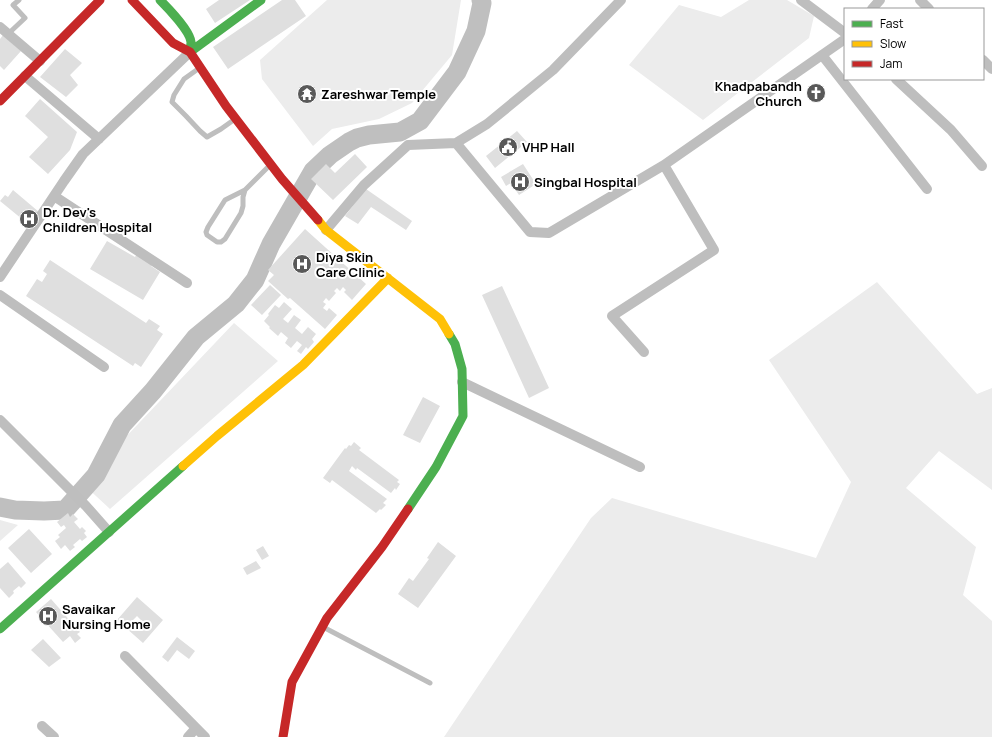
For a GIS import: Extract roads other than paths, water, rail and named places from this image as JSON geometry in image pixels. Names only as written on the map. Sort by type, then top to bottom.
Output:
[{"type":"main road","points":[[0,101],[100,0]]},
{"type":"main road","points":[[132,0],[173,43],[190,52],[226,106],[282,179],[326,230],[440,319],[455,344],[462,369],[463,416],[436,468],[382,547],[322,626],[292,682],[283,737]]},
{"type":"main road","points":[[160,0],[181,24],[190,39],[190,52]]},
{"type":"main road","points":[[190,52],[261,0]]},
{"type":"main road","points":[[0,629],[217,436],[303,365],[388,278]]},
{"type":"street","points":[[326,230],[364,185],[408,145],[456,143],[487,124],[553,70],[621,0]]},
{"type":"street","points":[[801,0],[844,32]]},
{"type":"street","points":[[873,8],[880,0]]},
{"type":"street","points":[[920,0],[928,8]]},
{"type":"street","points":[[4,31],[40,61]]},
{"type":"street","points":[[456,143],[530,232],[549,233],[664,164],[844,40]]},
{"type":"street","points":[[0,277],[83,154],[190,52]]},
{"type":"street","points":[[822,55],[927,190]]},
{"type":"street","points":[[984,61],[992,69]]},
{"type":"street","points":[[25,76],[99,139]]},
{"type":"street","points":[[897,80],[951,130],[982,166]]},
{"type":"street","points":[[644,352],[612,316],[714,250],[664,164]]},
{"type":"street","points":[[54,196],[187,283]]},
{"type":"street","points":[[0,295],[104,367]]},
{"type":"street","points":[[462,382],[640,466]]},
{"type":"street","points":[[0,420],[4,431],[62,482],[109,532]]},
{"type":"street","points":[[125,656],[205,737]]},
{"type":"street","points":[[42,726],[54,737]]},
{"type":"street","points":[[188,737],[196,728]]},
{"type":"lane","points":[[4,31],[25,18],[13,5],[19,0]]},
{"type":"lane","points":[[200,68],[184,79],[174,95],[172,102],[207,137],[222,129],[236,118]]},
{"type":"lane","points":[[245,190],[241,213],[225,239],[221,242],[217,242],[207,235],[206,232],[225,200],[245,190],[271,164]]},
{"type":"lane","points":[[322,626],[430,683]]},
{"type":"waterway","points":[[0,507],[15,510],[65,510],[96,475],[122,425],[153,391],[196,337],[236,304],[255,280],[271,244],[313,171],[330,155],[357,138],[369,135],[400,132],[420,121],[457,72],[476,31],[482,3],[481,0]]},
{"type":"place","name":"Khadpabandh Church","points":[[816,93]]},
{"type":"place","name":"Zareshwar Temple","points":[[307,94]]},
{"type":"place","name":"VHP Hall","points":[[508,147]]},
{"type":"place","name":"Singbal Hospital","points":[[520,182]]},
{"type":"place","name":"Dr. Dev's Children Hospital","points":[[29,219]]},
{"type":"place","name":"Diya Skin Care Clinic","points":[[302,264]]},
{"type":"place","name":"Savaikar Nursing Home","points":[[48,616]]}]
